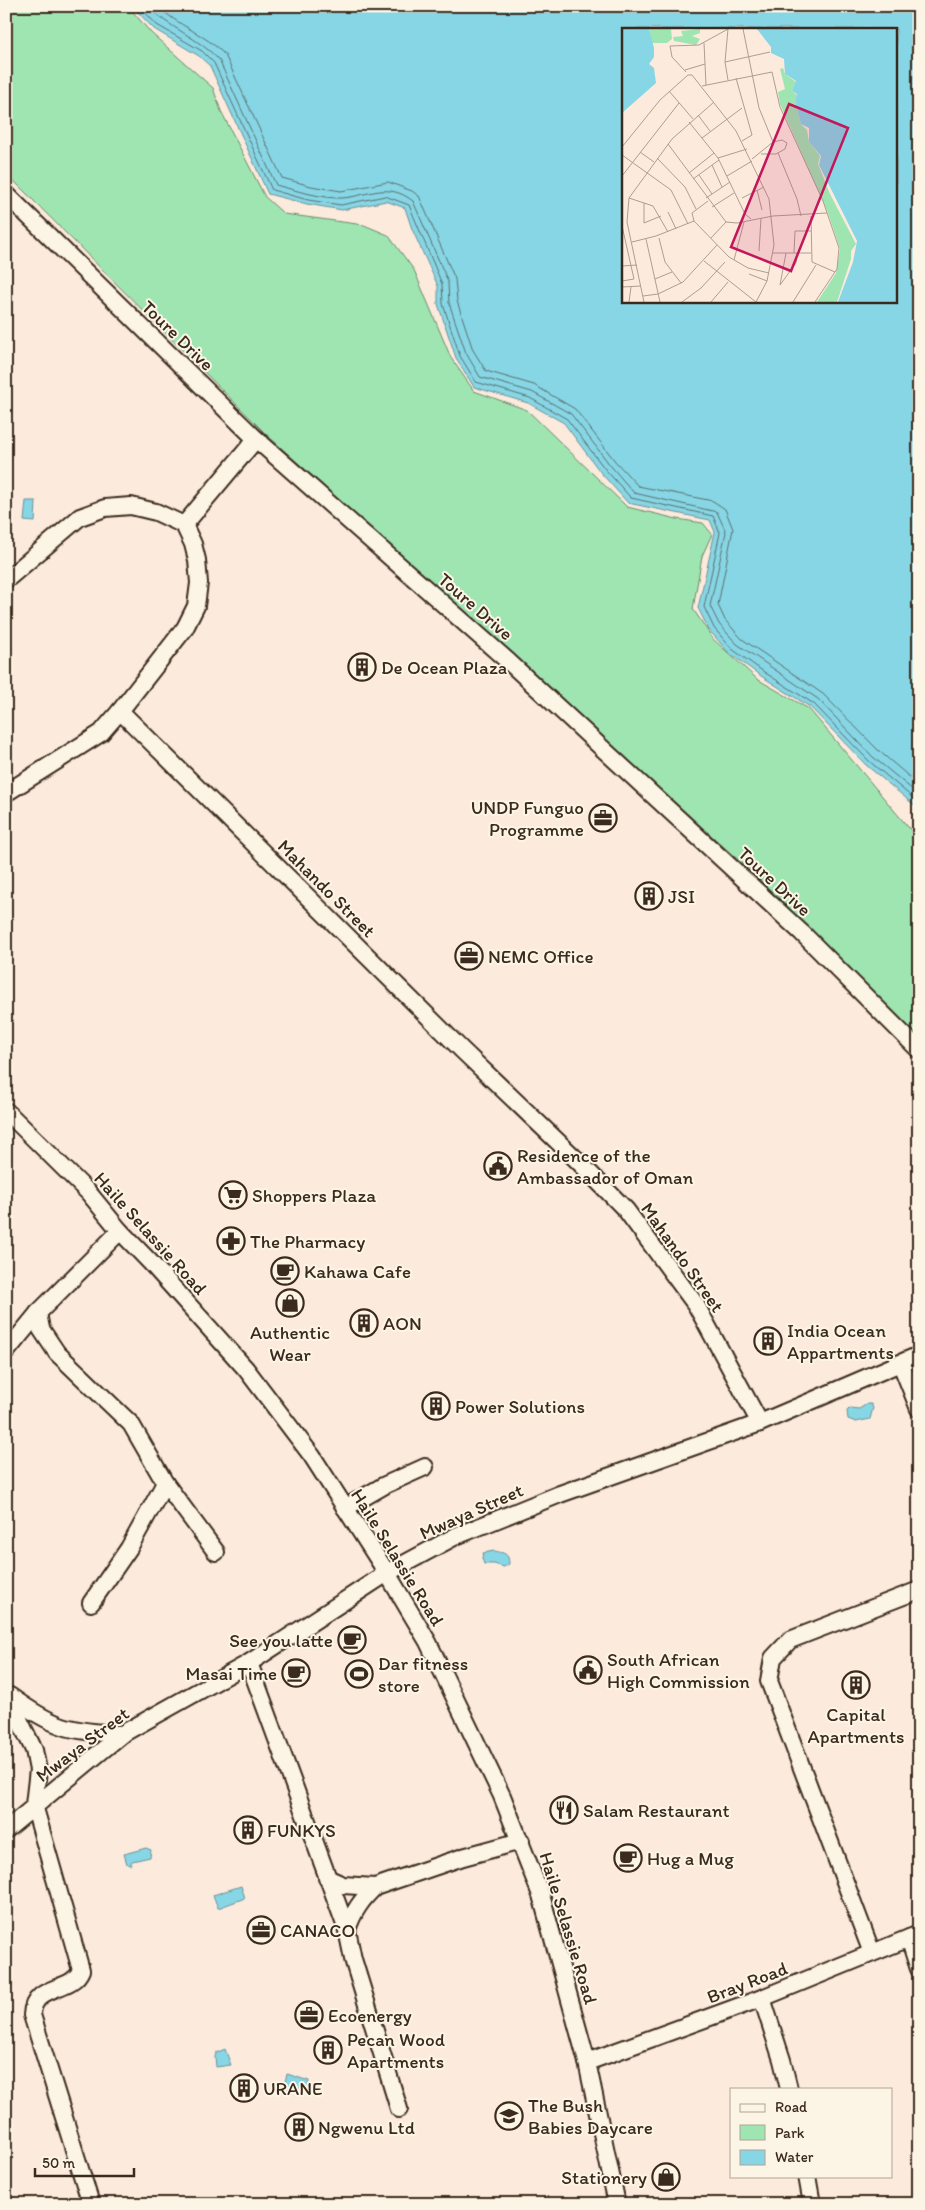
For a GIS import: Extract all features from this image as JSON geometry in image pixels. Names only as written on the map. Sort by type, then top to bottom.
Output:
[{"type":"street","name":"Toure Drive","points":[[6,194],[256,440],[524,676],[802,933],[919,1050]]},
{"type":"street","points":[[184,525],[256,440]]},
{"type":"street","points":[[6,580],[80,517],[105,508],[131,506],[156,512],[184,525],[197,560],[199,583],[196,606],[184,628],[120,711],[100,733],[6,793]]},
{"type":"street","name":"Mahando Street","points":[[120,711],[462,1051],[578,1161],[626,1210],[696,1305],[760,1423]]},
{"type":"street","name":"Haile Selassie Road","points":[[6,1111],[88,1192],[120,1231],[246,1369],[312,1456],[428,1642],[459,1704],[521,1841],[541,1895],[587,2062],[617,2204]]},
{"type":"street","points":[[6,1352],[38,1313],[120,1231]]},
{"type":"street","points":[[38,1313],[41,1329],[57,1353],[130,1424],[165,1483],[216,1552]]},
{"type":"street","name":"Mwaya Street","points":[[6,1830],[122,1734],[249,1663],[387,1574],[464,1532],[560,1494],[760,1423],[919,1355]]},
{"type":"street","points":[[901,1364],[919,1409]]},
{"type":"street","points":[[345,1508],[385,1485],[425,1467]]},
{"type":"street","points":[[91,1603],[129,1548],[165,1483]]},
{"type":"street","points":[[872,1954],[769,1681],[773,1658],[790,1640],[919,1590]]},
{"type":"street","points":[[249,1663],[347,1930],[399,2109]]},
{"type":"street","points":[[7,1694],[40,1718],[59,1726],[78,1731],[122,1734]]},
{"type":"street","points":[[7,1694],[34,1750],[38,1770],[34,1805],[81,1970],[79,1976],[36,2000],[32,2007],[32,2015],[85,2179],[91,2204]]},
{"type":"street","points":[[327,1878],[343,1885],[375,1887],[463,1857],[521,1841]]},
{"type":"street","points":[[347,1930],[353,1914],[362,1899],[375,1887]]},
{"type":"street","points":[[914,1936],[919,1969]]},
{"type":"street","name":"Bray Road","points":[[587,2062],[762,1998],[914,1936]]},
{"type":"street","points":[[762,1998],[782,2060],[789,2088]]},
{"type":"street","points":[[807,2178],[812,2204]]},
{"type":"green space","points":[[6,6],[128,6],[151,33],[213,88],[221,111],[265,197],[284,214],[364,225],[388,235],[414,270],[451,358],[474,391],[527,410],[627,507],[703,523],[712,534],[702,556],[693,609],[713,639],[757,679],[809,709],[919,840],[919,1037],[754,874],[267,435],[6,173]]},
{"type":"water","points":[[132,6],[919,6],[919,809],[866,765],[810,707],[729,653],[709,630],[698,608],[715,532],[710,520],[628,503],[601,473],[564,423],[528,403],[474,387],[456,358],[438,304],[438,286],[412,229],[405,208],[386,201],[342,210],[307,204],[268,194],[210,66],[199,56],[154,29]]},
{"type":"water","points":[[26,501],[36,501],[35,522],[24,521]]},
{"type":"water","points":[[867,1404],[871,1404],[873,1408],[870,1419],[856,1422],[848,1419],[847,1411],[850,1408],[859,1409]]},
{"type":"water","points":[[494,1551],[505,1554],[509,1564],[504,1567],[484,1564],[483,1553]]},
{"type":"water","points":[[146,1848],[151,1850],[150,1857],[132,1861],[130,1865],[127,1864],[124,1854]]},
{"type":"water","points":[[241,1886],[245,1898],[218,1908],[213,1895]]},
{"type":"water","points":[[225,2049],[231,2065],[216,2067],[216,2053]]},
{"type":"water","points":[[287,2074],[309,2081],[308,2088],[283,2089]]},
{"type":"place","name":"De Ocean Plaza","points":[[362,667]]},
{"type":"place","name":"UNDP Funguo Programme","points":[[603,818]]},
{"type":"place","name":"JSI","points":[[649,896]]},
{"type":"place","name":"NEMC Office","points":[[469,956]]},
{"type":"place","name":"Residence of the Ambassador of Oman","points":[[498,1166]]},
{"type":"place","name":"Shoppers Plaza","points":[[233,1195]]},
{"type":"place","name":"The Pharmacy","points":[[231,1241]]},
{"type":"place","name":"Kahawa Cafe","points":[[285,1271]]},
{"type":"place","name":"Authentic Wear","points":[[290,1303]]},
{"type":"place","name":"AON","points":[[364,1323]]},
{"type":"place","name":"India Ocean Appartments","points":[[768,1341]]},
{"type":"place","name":"Power Solutions","points":[[436,1406]]},
{"type":"place","name":"See you latte","points":[[352,1640]]},
{"type":"place","name":"South African High Commission","points":[[588,1670]]},
{"type":"place","name":"Masai Time","points":[[296,1673]]},
{"type":"place","name":"Dar fitness store","points":[[359,1674]]},
{"type":"place","name":"Capital Apartments","points":[[856,1685]]},
{"type":"place","name":"Salam Restaurant","points":[[564,1810]]},
{"type":"place","name":"FUNKYS","points":[[248,1830]]},
{"type":"place","name":"Hug a Mug","points":[[628,1858]]},
{"type":"place","name":"CANACO","points":[[261,1930]]},
{"type":"place","name":"Ecoenergy","points":[[309,2015]]},
{"type":"place","name":"Pecan Wood Apartments","points":[[328,2050]]},
{"type":"place","name":"URANE","points":[[244,2088]]},
{"type":"place","name":"The Bush Babies Daycare","points":[[509,2116]]},
{"type":"place","name":"Ngwenu Ltd","points":[[299,2127]]},
{"type":"place","name":"Stationery","points":[[666,2177]]}]
